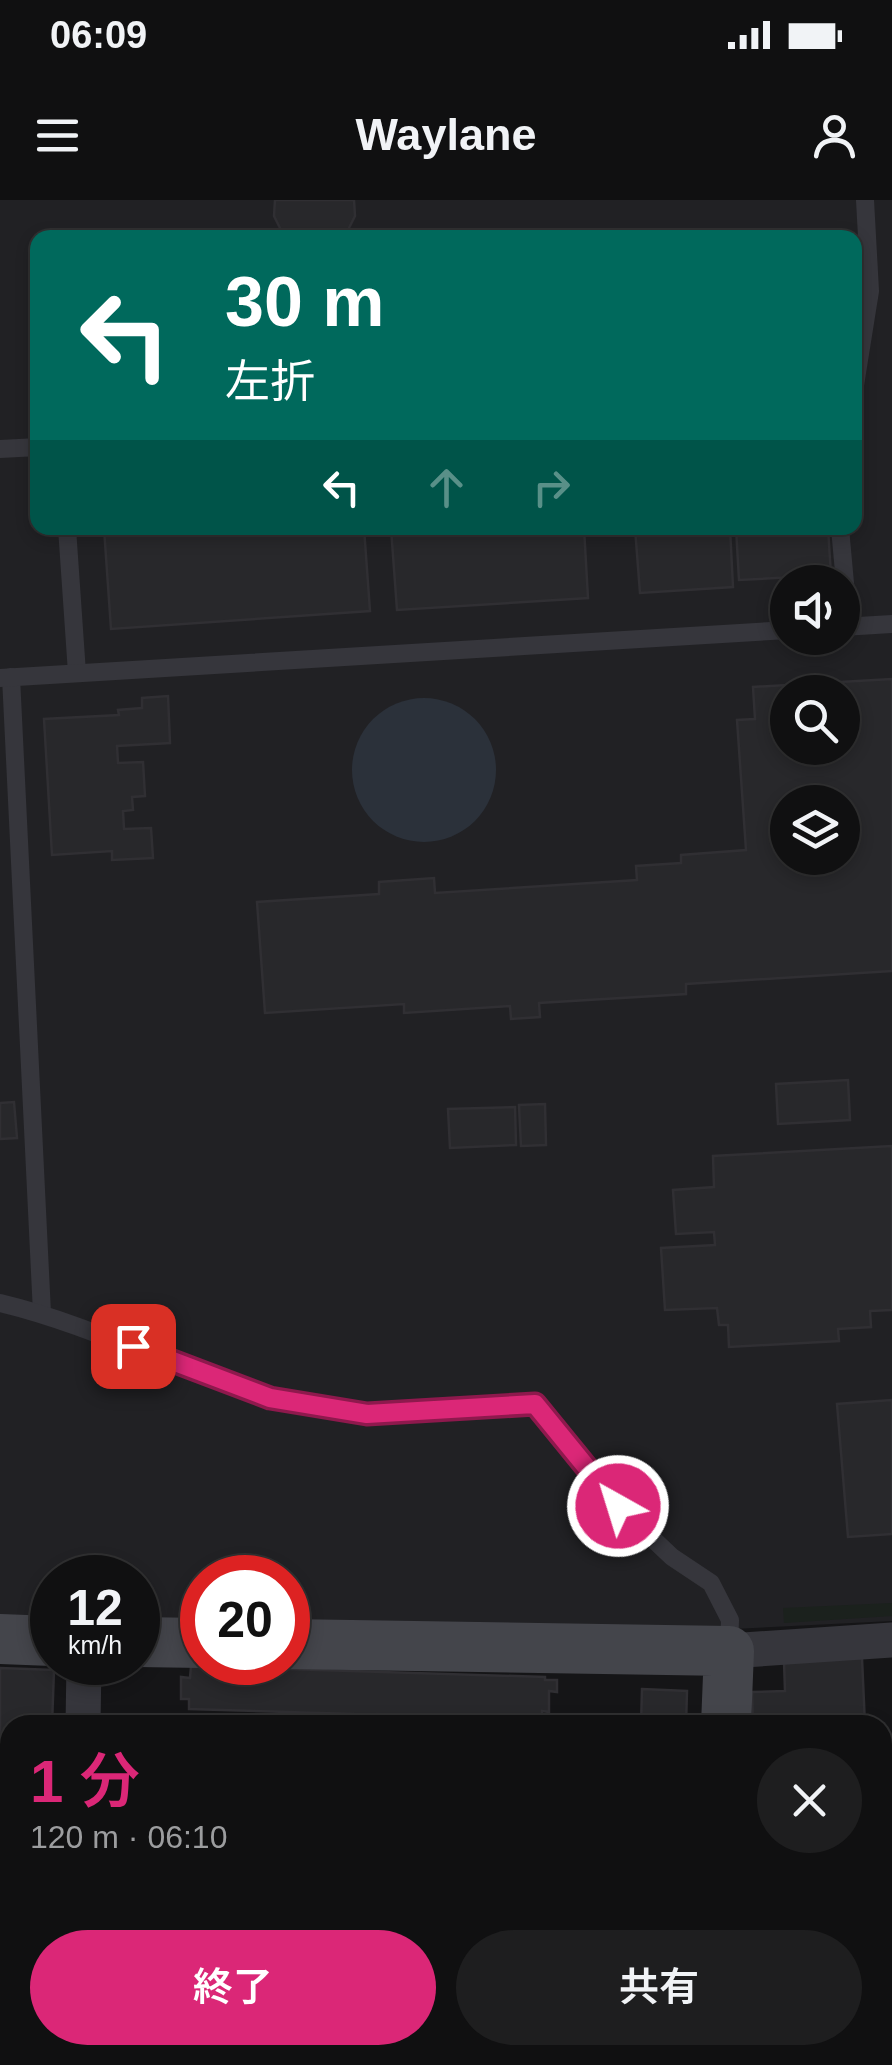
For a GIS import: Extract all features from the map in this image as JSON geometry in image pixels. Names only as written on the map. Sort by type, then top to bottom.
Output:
[{"type":"street","points":[[0,1639],[30,1640]]},
{"type":"street","points":[[310,1644],[729,1651],[892,1640]]},
{"type":"street","points":[[726,1715],[729,1651]]},
{"type":"street","points":[[84,1685],[84,1715]]},
{"type":"lane","points":[[862,341],[870,291],[865,200]]},
{"type":"lane","points":[[0,448],[30,447]]},
{"type":"lane","points":[[67,535],[77,674]]},
{"type":"lane","points":[[840,535],[842,565]]},
{"type":"lane","points":[[860,626],[892,624]]},
{"type":"lane","points":[[42,1313],[6,678],[770,631]]},
{"type":"lane","points":[[0,1304],[42,1313],[270,1398],[367,1414],[535,1404],[618,1506],[672,1557],[711,1583],[730,1620],[729,1651]]},
{"type":"shaded area","points":[[0,200],[892,200],[892,1621],[712,1630],[310,1627],[310,1555],[180,1555],[180,1626],[160,1626],[160,1555],[30,1555],[30,1623],[0,1622]]},
{"type":"shaded area","points":[[424,698],[452,703],[475,719],[491,742],[496,770],[491,798],[475,821],[452,837],[424,842],[396,837],[373,821],[357,798],[352,770],[357,742],[373,719],[396,703]]},
{"type":"shaded area","points":[[892,1603],[892,1616],[784,1623],[783,1608]]},
{"type":"building","points":[[275,200],[354,200],[355,216],[348,230],[281,230],[274,216]]},
{"type":"building","points":[[104,535],[365,535],[370,611],[111,629]]},
{"type":"building","points":[[392,535],[584,535],[588,598],[397,610]]},
{"type":"building","points":[[636,535],[730,535],[733,587],[640,593]]},
{"type":"building","points":[[736,535],[828,535],[830,565],[770,565],[770,578],[739,580]]},
{"type":"building","points":[[892,679],[892,971],[686,984],[686,994],[539,1003],[540,1017],[511,1019],[510,1006],[404,1013],[404,1004],[265,1013],[257,902],[379,894],[379,882],[434,878],[435,893],[637,880],[636,866],[681,863],[681,855],[746,850],[737,720],[755,719],[753,687],[770,686],[770,765],[860,765],[860,681]]},
{"type":"building","points":[[168,696],[170,743],[117,746],[118,763],[143,762],[145,796],[132,797],[133,810],[123,811],[124,829],[151,828],[153,858],[112,860],[112,851],[52,855],[44,719],[119,715],[118,710],[142,708],[142,698]]},
{"type":"building","points":[[848,1080],[850,1120],[778,1124],[776,1084]]},
{"type":"building","points":[[14,1102],[17,1138],[0,1139],[0,1103]]},
{"type":"building","points":[[545,1104],[546,1145],[521,1146],[519,1105]]},
{"type":"building","points":[[515,1107],[516,1145],[450,1148],[448,1109]]},
{"type":"building","points":[[892,1146],[892,1310],[870,1311],[871,1327],[838,1329],[839,1341],[729,1347],[728,1325],[719,1325],[717,1308],[665,1310],[661,1248],[715,1245],[714,1232],[676,1234],[673,1190],[714,1187],[713,1156]]},
{"type":"building","points":[[892,1400],[892,1534],[848,1537],[837,1404]]},
{"type":"building","points":[[862,1658],[865,1715],[753,1715],[752,1692],[785,1691],[784,1661]]},
{"type":"building","points":[[0,1668],[30,1669],[30,1685],[53,1685],[52,1715],[0,1715]]},
{"type":"building","points":[[310,1670],[557,1680],[557,1692],[549,1691],[549,1712],[542,1711],[542,1715],[353,1715],[189,1709],[189,1699],[181,1699],[181,1685],[310,1685]]},
{"type":"building","points":[[642,1689],[687,1691],[686,1715],[641,1715]]},
{"type":"route","points":[[133,1346],[270,1398],[367,1414],[535,1404],[618,1506]]}]
